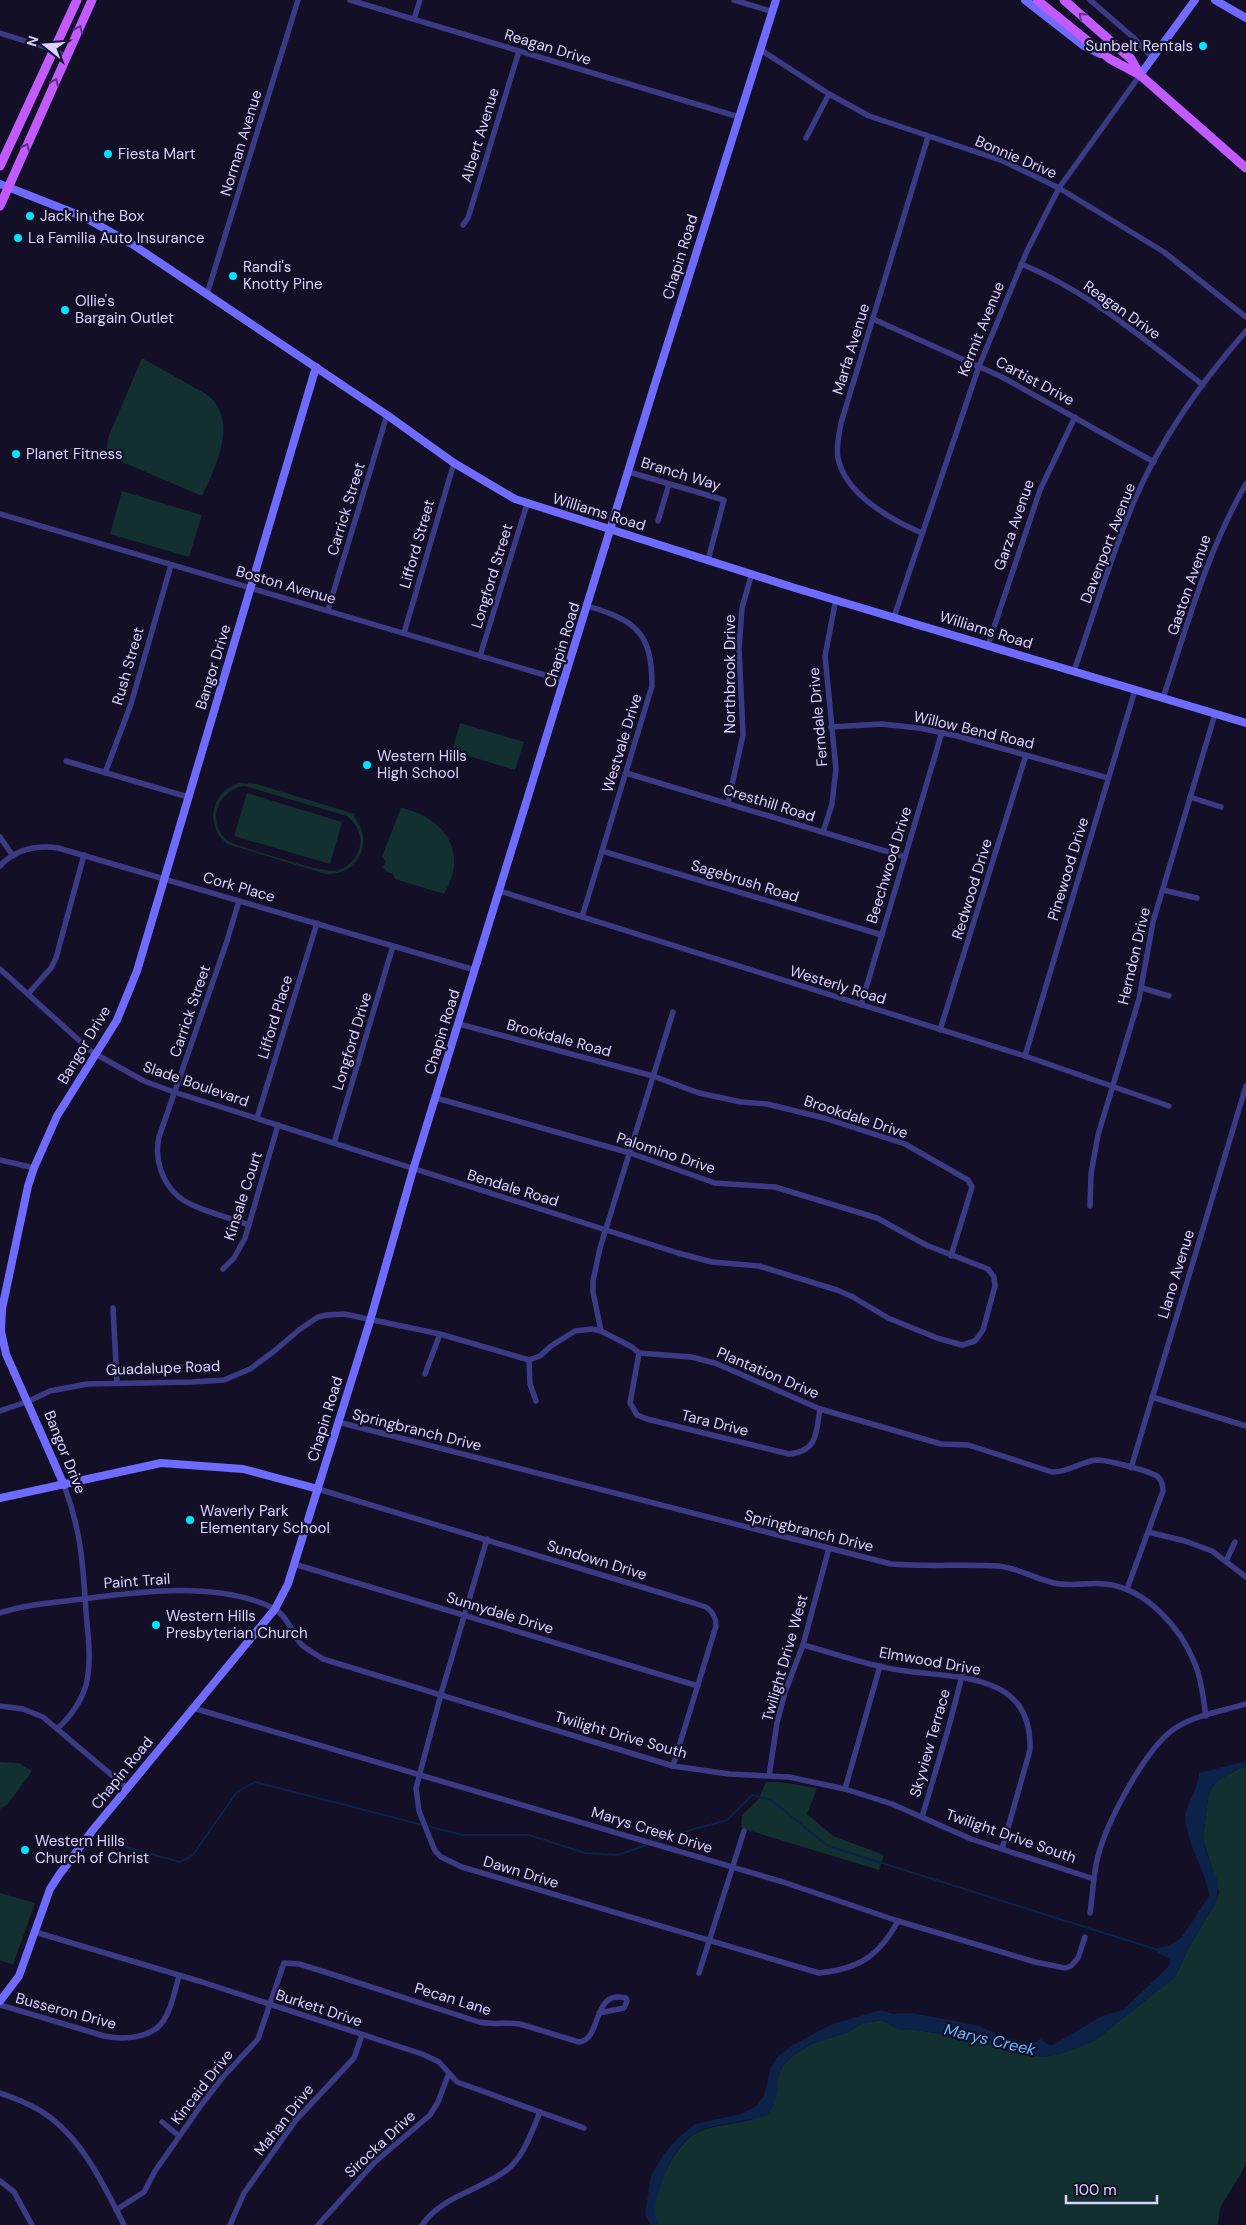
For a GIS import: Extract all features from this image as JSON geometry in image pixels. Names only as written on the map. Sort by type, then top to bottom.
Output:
[{"type":"main road","points":[[0,166],[76,0]]},
{"type":"main road","points":[[0,206],[4,186],[92,0]]},
{"type":"main road","points":[[1037,0],[1110,59],[1140,75],[1246,168]]},
{"type":"main road","points":[[1064,0],[1131,59],[1140,75]]},
{"type":"street","name":"Norman Avenue","points":[[207,294],[298,0]]},
{"type":"street","name":"Reagan Drive","points":[[350,0],[739,118]]},
{"type":"street","points":[[414,19],[420,0]]},
{"type":"street","points":[[734,0],[773,12]]},
{"type":"street","name":"Chapin Road","points":[[0,2001],[19,1976],[52,1885],[127,1788],[275,1609],[288,1584],[370,1321],[413,1170],[776,0]]},
{"type":"street","points":[[1025,0],[1084,46],[1110,59]]},
{"type":"street","points":[[1090,0],[1134,38],[1153,59]]},
{"type":"street","points":[[1140,75],[1195,0]]},
{"type":"street","points":[[1215,0],[1246,18]]},
{"type":"street","points":[[0,33],[54,50],[66,57]]},
{"type":"street","name":"Bonnie Drive","points":[[761,50],[828,94],[869,116],[1003,161],[1059,188],[1164,252],[1246,317]]},
{"type":"street","name":"Albert Avenue","points":[[463,225],[468,218],[519,51]]},
{"type":"street","name":"Kermit Avenue","points":[[894,617],[979,366],[1021,264],[1059,188],[1140,75]]},
{"type":"street","points":[[806,138],[828,94]]},
{"type":"street","name":"Marfa Avenue","points":[[922,533],[890,518],[854,489],[845,477],[837,456],[841,423],[928,137]]},
{"type":"street","name":"Williams Road","points":[[4,186],[99,225],[207,294],[388,415],[454,463],[527,504],[836,600],[1246,723]]},
{"type":"street","name":"Reagan Drive","points":[[1021,264],[1038,271],[1086,298],[1203,385]]},
{"type":"street","name":"Cartist Drive","points":[[873,319],[979,366],[1075,416],[1154,462]]},
{"type":"street","name":"Davenport Avenue","points":[[1074,671],[1129,515],[1154,462],[1203,385],[1246,331]]},
{"type":"street","name":"Bangor Drive","points":[[57,1729],[80,1699],[89,1672],[90,1657],[78,1527],[64,1485],[29,1401],[6,1354],[1,1331],[4,1296],[34,1168],[57,1116],[117,1020],[127,998],[316,367]]},
{"type":"street","name":"Carrick Street","points":[[328,610],[388,415]]},
{"type":"street","name":"Garza Avenue","points":[[988,645],[1040,490],[1075,416]]},
{"type":"street","name":"Lifford Street","points":[[404,633],[454,463]]},
{"type":"street","name":"Branch Way","points":[[629,472],[724,500],[708,560]]},
{"type":"street","points":[[658,521],[669,484]]},
{"type":"street","name":"Gaston Avenue","points":[[1163,698],[1217,541],[1231,510],[1246,484]]},
{"type":"street","name":"Longford Street","points":[[480,656],[527,504]]},
{"type":"street","name":"Boston Avenue","points":[[0,514],[565,682]]},
{"type":"street","name":"Rush Street","points":[[105,773],[131,704],[171,565]]},
{"type":"street","name":"Northbrook Drive","points":[[728,803],[743,735],[739,648],[742,608],[752,574]]},
{"type":"street","name":"Ferndale Drive","points":[[823,832],[832,804],[836,769],[825,656],[836,600]]},
{"type":"street","name":"Westvale Drive","points":[[582,917],[652,686],[645,640],[632,624],[614,614],[588,606]]},
{"type":"street","name":"Pinewood Drive","points":[[1025,1056],[1136,690]]},
{"type":"street","name":"Herndon Drive","points":[[1090,1206],[1091,1174],[1096,1145],[1112,1085],[1142,988],[1153,922],[1215,714]]},
{"type":"street","name":"Willow Bend Road","points":[[831,727],[882,724],[942,732],[1108,778]]},
{"type":"street","name":"Beechwood Drive","points":[[860,1005],[942,732]]},
{"type":"street","name":"Redwood Drive","points":[[940,1030],[1026,755]]},
{"type":"street","points":[[66,761],[188,797]]},
{"type":"street","name":"Cresthill Road","points":[[626,773],[905,857]]},
{"type":"street","points":[[1190,797],[1221,807]]},
{"type":"street","points":[[0,837],[12,856]]},
{"type":"street","name":"Cork Place","points":[[0,866],[12,856],[27,849],[42,846],[58,848],[475,970]]},
{"type":"street","name":"Sagebrush Road","points":[[602,851],[882,935]]},
{"type":"street","points":[[28,994],[51,968],[56,958],[84,855]]},
{"type":"street","points":[[1163,890],[1197,898]]},
{"type":"street","name":"Westerly Road","points":[[500,891],[1025,1056],[1169,1106]]},
{"type":"street","name":"Carrick Street","points":[[240,900],[157,1145],[158,1162],[162,1174],[180,1197],[192,1204],[249,1225]]},
{"type":"street","name":"Lifford Place","points":[[257,1118],[316,923]]},
{"type":"street","name":"Longford Drive","points":[[334,1143],[393,946]]},
{"type":"street","name":"Slade Boulevard","points":[[0,969],[96,1055],[144,1081],[413,1170]]},
{"type":"street","points":[[1142,988],[1168,996]]},
{"type":"street","points":[[601,1331],[593,1292],[593,1281],[605,1230],[673,1012]]},
{"type":"street","name":"Brookdale Road","points":[[459,1024],[653,1076]]},
{"type":"street","name":"Brookdale Drive","points":[[653,1076],[699,1093],[741,1102],[767,1104],[824,1118],[905,1144],[968,1180],[972,1187],[951,1256]]},
{"type":"street","name":"Llano Avenue","points":[[1131,1468],[1246,1086]]},
{"type":"street","name":"Palomino Drive","points":[[436,1098],[630,1154],[715,1183],[775,1187],[877,1218],[926,1245],[988,1269],[994,1277]]},
{"type":"street","name":"Kinsale Court","points":[[224,1269],[240,1248],[249,1225],[278,1125]]},
{"type":"street","points":[[0,1160],[34,1168]]},
{"type":"street","name":"Bendale Road","points":[[413,1170],[695,1258],[740,1266],[759,1266],[837,1290],[853,1296],[888,1318],[937,1338],[962,1345],[975,1341],[983,1330],[995,1286],[994,1277]]},
{"type":"street","points":[[113,1308],[117,1383]]},
{"type":"street","name":"Guadalupe Road","points":[[0,1411],[62,1388],[87,1384],[224,1380],[250,1369],[318,1316],[336,1314],[370,1321]]},
{"type":"street","points":[[370,1321],[440,1334],[529,1360],[530,1384],[536,1402]]},
{"type":"street","name":"Plantation Drive","points":[[529,1360],[540,1356],[551,1346],[575,1331],[592,1328],[632,1347],[639,1353],[691,1357],[715,1363],[820,1409],[940,1444],[968,1446],[1052,1472],[1061,1472],[1096,1460],[1108,1461],[1152,1474],[1161,1482],[1163,1491],[1148,1532]]},
{"type":"street","points":[[425,1374],[440,1334]]},
{"type":"street","name":"Tara Drive","points":[[639,1353],[630,1404],[637,1415],[647,1419],[789,1454],[802,1452],[810,1447],[814,1441],[820,1409]]},
{"type":"street","points":[[1152,1397],[1246,1426]]},
{"type":"street","name":"Springbranch Drive","points":[[338,1422],[891,1564],[999,1566],[1022,1571],[1056,1584],[1105,1584],[1127,1590],[1154,1607],[1177,1631],[1187,1646],[1201,1682],[1206,1716]]},
{"type":"street","points":[[0,1498],[161,1464],[244,1469],[318,1489]]},
{"type":"street","name":"Sundown Drive","points":[[318,1489],[706,1607],[714,1615],[716,1626],[673,1766]]},
{"type":"street","points":[[1127,1590],[1148,1532],[1200,1546],[1226,1561],[1246,1577]]},
{"type":"street","name":"Dawn Drive","points":[[487,1539],[440,1694],[415,1796],[422,1820],[435,1851],[441,1857],[462,1867],[811,1972],[831,1972],[862,1962],[881,1949],[898,1921]]},
{"type":"street","points":[[1226,1561],[1235,1542]]},
{"type":"street","name":"Twilight Drive West","points":[[769,1776],[777,1723],[803,1645],[828,1548]]},
{"type":"street","name":"Sunnydale Drive","points":[[294,1564],[698,1686]]},
{"type":"street","name":"Paint Trail","points":[[0,1613],[28,1606],[85,1598],[192,1590],[246,1598],[275,1609]]},
{"type":"street","name":"Twilight Drive South","points":[[275,1609],[287,1621],[301,1644],[323,1659],[673,1766],[730,1774],[810,1780],[867,1795],[964,1836],[1094,1879]]},
{"type":"street","name":"Elmwood Drive","points":[[803,1645],[880,1666],[962,1676],[1000,1688],[1017,1703],[1029,1728],[1030,1750],[1002,1849]]},
{"type":"street","points":[[845,1789],[880,1666]]},
{"type":"street","name":"Skyview Terrace","points":[[922,1817],[962,1676]]},
{"type":"street","points":[[1090,1913],[1097,1858],[1109,1827],[1149,1755],[1163,1738],[1188,1721],[1246,1704]]},
{"type":"street","points":[[0,1706],[34,1713],[57,1729],[127,1788]]},
{"type":"street","name":"Marys Creek Drive","points":[[193,1708],[783,1882],[898,1921],[1035,1962],[1065,1968],[1071,1966],[1078,1958],[1085,1937]]},
{"type":"street","points":[[699,1973],[744,1831]]},
{"type":"street","name":"Burkett Drive","points":[[35,1932],[179,1976],[432,2058],[457,2082],[584,2128]]},
{"type":"street","name":"Kincaid Drive","points":[[116,2210],[144,2192],[155,2171],[179,2136],[223,2077],[258,2038],[284,1963]]},
{"type":"street","name":"Pecan Lane","points":[[284,1963],[299,1964],[479,2022],[496,2025],[511,2022],[579,2042],[585,2042],[589,2037],[599,2013],[604,2003],[610,1999],[624,1997],[627,2001],[627,2005],[624,2008],[599,2013]]},
{"type":"street","name":"Busseron Drive","points":[[0,2005],[104,2036],[128,2038],[144,2035],[155,2030],[164,2021],[179,1976]]},
{"type":"street","name":"Mahan Drive","points":[[230,2225],[244,2193],[296,2120],[354,2058],[362,2036]]},
{"type":"street","name":"Sirocka Drive","points":[[318,2225],[376,2162],[430,2115],[438,2102],[449,2074]]},
{"type":"street","points":[[0,2093],[36,2108],[62,2127],[94,2168],[124,2225]]},
{"type":"street","points":[[422,2225],[444,2203],[483,2184],[508,2169],[521,2154],[540,2112]]},
{"type":"street","points":[[162,2122],[179,2136]]},
{"type":"street","points":[[0,2182],[14,2192],[32,2225]]},
{"type":"green space","points":[[142,358],[206,394],[216,404],[222,416],[222,444],[202,496],[113,458],[107,451],[108,438]]},
{"type":"green space","points":[[122,491],[202,515],[189,557],[110,534]]},
{"type":"green space","points":[[460,723],[524,742],[515,770],[452,751]]},
{"type":"green space","points":[[240,783],[256,784],[355,814],[354,817],[360,826],[363,836],[363,846],[360,855],[347,869],[337,873],[326,874],[227,844],[215,828],[213,818],[217,801],[222,793]],"holes":[[[245,786],[347,816],[359,832],[359,850],[349,864],[342,869],[334,871],[262,853],[227,840],[220,832],[216,815],[222,799],[236,788]]]},
{"type":"green space","points":[[247,793],[342,822],[330,864],[234,836]]},
{"type":"green space","points":[[401,808],[421,814],[430,820],[445,834],[450,843],[454,868],[444,894],[395,879],[393,874],[387,872],[383,867],[386,862],[382,856]]},
{"type":"green space","points":[[0,1762],[19,1763],[32,1771],[8,1804],[0,1809]]},
{"type":"green space","points":[[1242,1767],[1246,1768],[1246,2165],[1220,2208],[1218,2225],[659,2225],[654,2211],[658,2190],[668,2166],[682,2145],[698,2132],[717,2126],[751,2120],[777,2081],[782,2067],[794,2055],[811,2044],[848,2032],[863,2023],[882,2020],[898,2029],[982,2040],[1003,2050],[1043,2057],[1060,2054],[1094,2041],[1175,1977],[1187,1951],[1217,1900],[1219,1892],[1203,1838],[1208,1798],[1211,1789],[1218,1780]]},
{"type":"green space","points":[[766,1782],[780,1782],[817,1788],[807,1814],[833,1836],[884,1855],[879,1870],[741,1828],[742,1815],[758,1800]]},
{"type":"green space","points":[[0,1893],[35,1903],[13,1965],[0,1960]]},
{"type":"water","name":"Marys Creek","points":[[1246,1761],[1246,1768],[1241,1767],[1218,1780],[1211,1789],[1208,1798],[1203,1838],[1207,1855],[1218,1882],[1217,1900],[1187,1951],[1175,1977],[1094,2041],[1060,2054],[1043,2057],[1003,2050],[982,2040],[898,2029],[882,2020],[863,2023],[848,2032],[811,2044],[794,2055],[782,2067],[777,2081],[778,2090],[774,2105],[768,2115],[704,2129],[690,2136],[684,2142],[670,2163],[663,2178],[655,2210],[659,2225],[650,2225],[645,2214],[651,2176],[663,2155],[679,2137],[695,2124],[741,2114],[755,2107],[764,2096],[771,2067],[777,2057],[793,2045],[832,2024],[881,2010],[893,2014],[911,2013],[955,2021],[979,2026],[1006,2038],[1033,2043],[1041,2039],[1047,2044],[1053,2045],[1102,2016],[1123,2010],[1170,1965],[1169,1959],[1157,1952],[1157,1948],[1168,1946],[1181,1938],[1209,1896],[1205,1878],[1188,1834],[1185,1818],[1199,1773]]},
{"type":"waterway","points":[[115,1844],[180,1862],[192,1856],[237,1792],[255,1782],[423,1825]]},
{"type":"waterway","points":[[654,1842],[727,1820],[752,1795],[771,1800],[828,1846],[1158,1950]]},
{"type":"waterway","points":[[427,1826],[463,1835],[529,1835],[585,1853],[618,1855],[649,1844]]},
{"type":"place","name":"Sunbelt Rentals","points":[[1203,46]]},
{"type":"place","name":"Fiesta Mart","points":[[108,154]]},
{"type":"place","name":"Jack in the Box","points":[[30,216]]},
{"type":"place","name":"La Familia Auto Insurance","points":[[18,238]]},
{"type":"place","name":"Randi's Knotty Pine","points":[[233,276]]},
{"type":"place","name":"Ollie's Bargain Outlet","points":[[65,310]]},
{"type":"place","name":"Planet Fitness","points":[[16,454]]},
{"type":"place","name":"Western Hills High School","points":[[367,765]]},
{"type":"place","name":"Waverly Park Elementary School","points":[[190,1520]]},
{"type":"place","name":"Western Hills Presbyterian Church","points":[[156,1625]]},
{"type":"place","name":"Western Hills Church of Christ","points":[[25,1850]]}]
